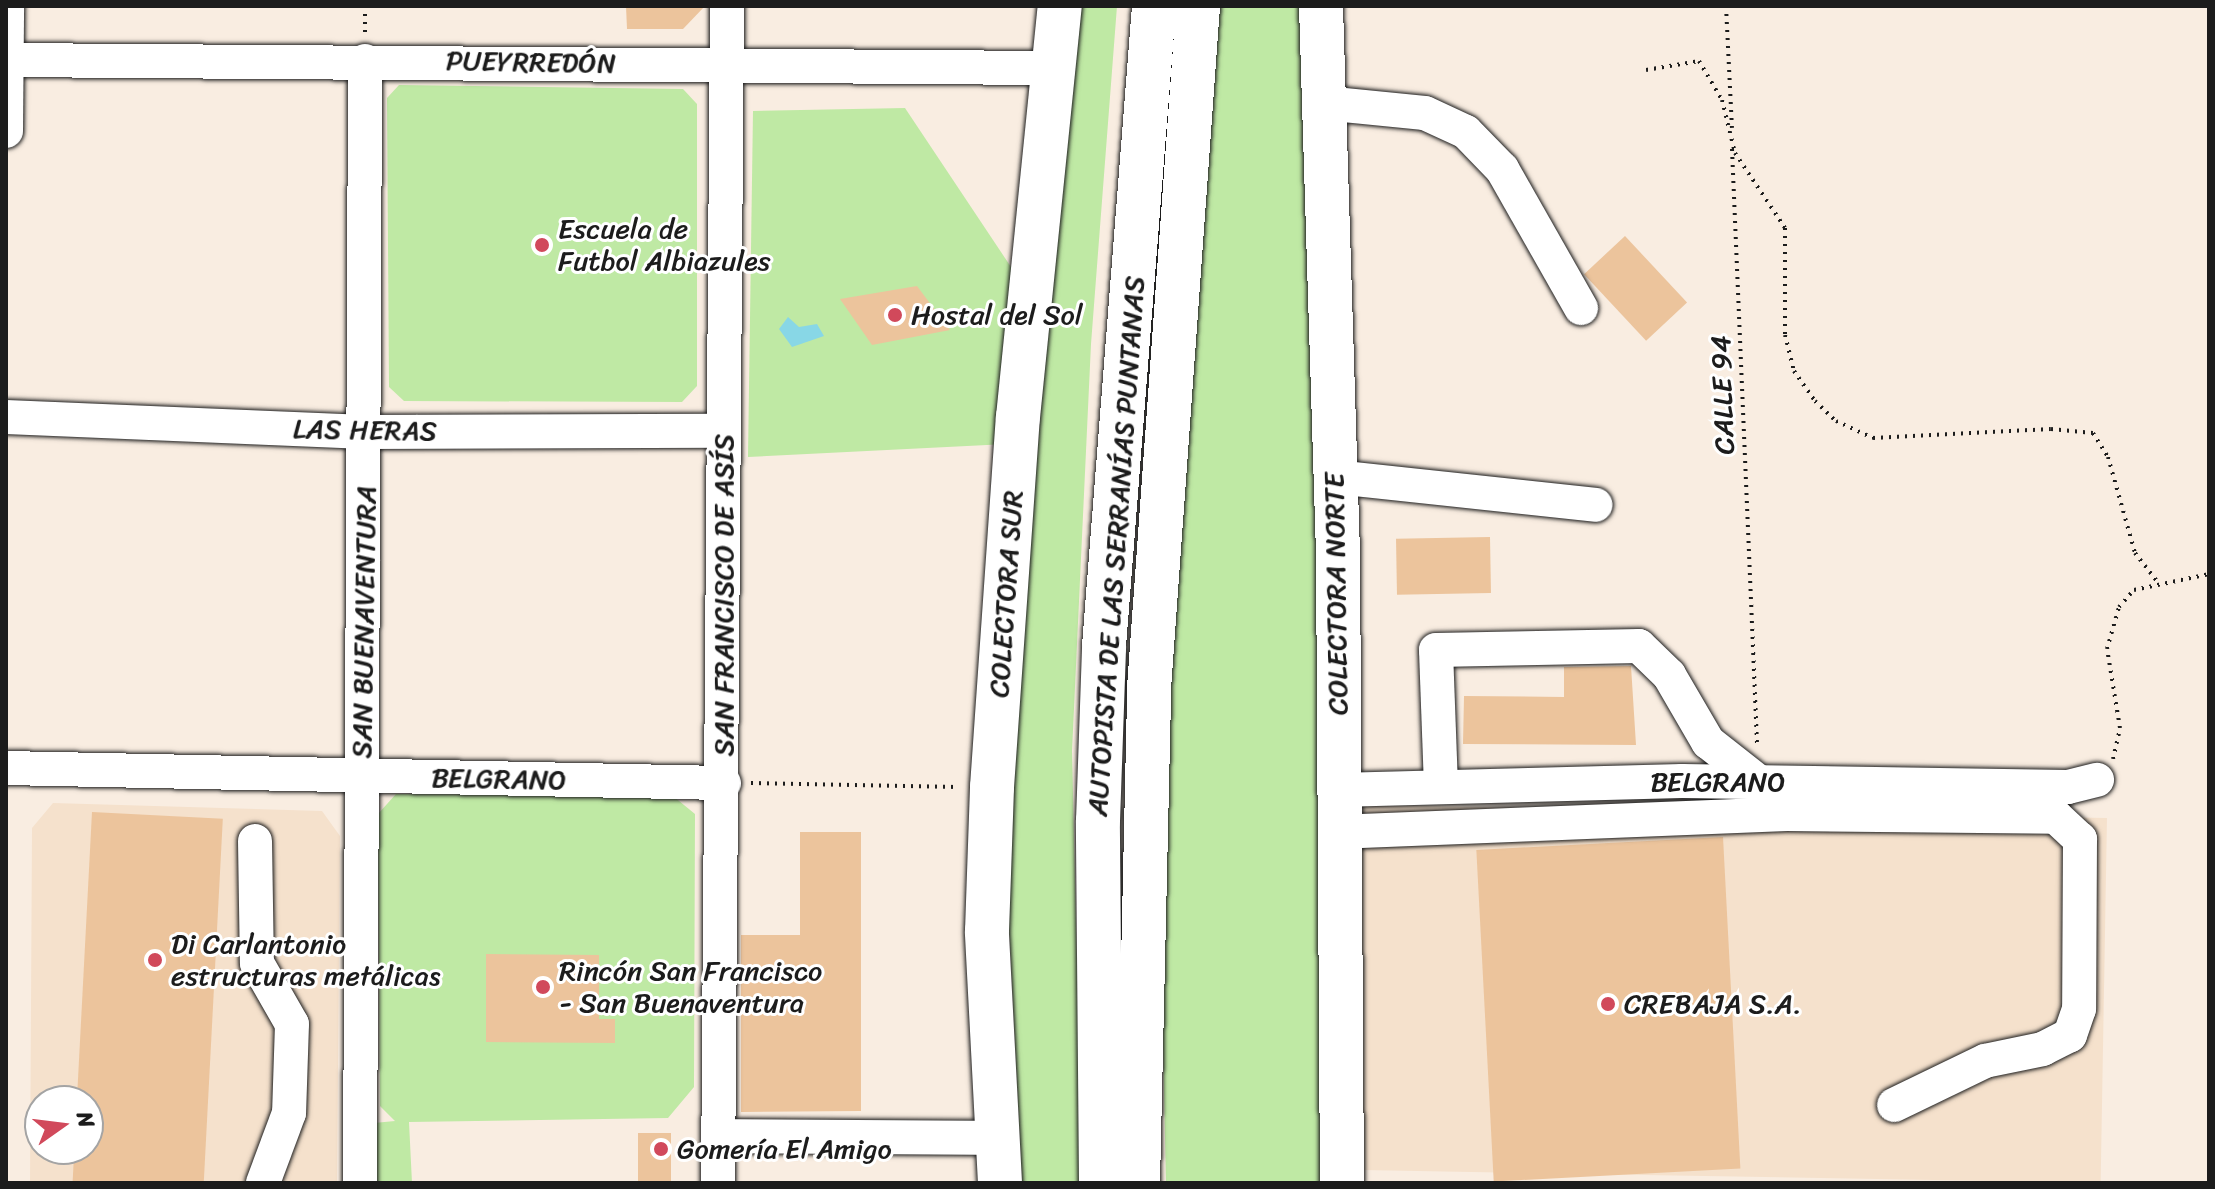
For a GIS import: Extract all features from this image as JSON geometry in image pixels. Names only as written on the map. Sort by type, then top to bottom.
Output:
[{"type":"main road","name":"COLECTORA SUR","points":[[1000,1183],[987,931],[992,787],[1018,417],[1060,6]]},
{"type":"main road","name":"AUTOPISTA DE LAS SERRANÍAS PUNTANAS","points":[[1101,1183],[1098,821],[1104,646],[1154,6]]},
{"type":"main road","name":"AUTOPISTA DE LAS SERRANÍAS PUNTANAS","points":[[1138,1183],[1149,688],[1198,6]]},
{"type":"main road","name":"COLECTORA NORTE","points":[[1321,6],[1335,477],[1342,1183]]},
{"type":"street","points":[[6,131],[7,6]]},
{"type":"street","name":"SAN FRANCISCO DE ASÍS","points":[[718,1183],[724,783],[727,6]]},
{"type":"street","name":"PUEYRREDÓN","points":[[6,60],[1056,68]]},
{"type":"street","name":"SAN BUENAVENTURA","points":[[360,1183],[366,432],[365,61]]},
{"type":"street","points":[[1324,103],[1425,113],[1466,132],[1502,169],[1581,308]]},
{"type":"street","name":"LAS HERAS","points":[[6,417],[366,432],[724,431]]},
{"type":"street","points":[[1335,477],[1595,505]]},
{"type":"street","points":[[1441,787],[1436,650],[1639,646],[1669,675],[1708,742],[1759,782]]},
{"type":"street","name":"BELGRANO","points":[[6,768],[724,783]]},
{"type":"street","name":"BELGRANO","points":[[1336,811],[1441,787],[1759,782],[2068,787],[2097,780]]},
{"type":"street","points":[[1336,811],[2056,817],[2080,839],[2079,1009],[2070,1035],[2043,1049],[1985,1061],[1894,1105]]},
{"type":"street","points":[[255,841],[257,963],[292,1024],[289,1113],[263,1183]]},
{"type":"street","points":[[719,1136],[997,1138]]},
{"type":"path","name":"CALLE 94","points":[[1726,6],[1759,782]]},
{"type":"path","points":[[1646,70],[1699,61],[1722,100],[1735,153],[1785,228],[1785,335],[1794,371],[1815,401],[1836,421],[1873,438],[2051,429],[2093,433],[2108,457],[2135,553],[2159,584]]},
{"type":"path","points":[[2097,780],[2117,753],[2120,728],[2107,649],[2119,607],[2134,590],[2209,574]]},
{"type":"path","points":[[724,783],[992,787]]},
{"type":"shaded area","points":[[53,803],[322,811],[340,836],[337,1183],[30,1183],[30,1165],[104,1165],[104,1085],[31,1085],[32,828]]},
{"type":"shaded area","points":[[1355,805],[2107,818],[2101,1183],[1349,1170]]},
{"type":"green space","points":[[1076,6],[1117,6],[1091,344],[1072,751],[1082,1183],[1022,1183],[1007,885],[1015,711]]},
{"type":"green space","points":[[1203,6],[1306,6],[1323,750],[1324,1183],[1166,1183],[1158,819]]},
{"type":"green space","name":"Escuela de Futbol Albiazules","points":[[399,85],[683,89],[697,104],[697,386],[682,402],[404,401],[389,387],[387,98]]},
{"type":"green space","points":[[905,108],[1019,279],[1007,444],[748,457],[753,111]]},
{"type":"green space","name":"Rincón San Francisco - San Buenaventura","points":[[396,794],[673,796],[695,814],[694,1087],[668,1118],[409,1122],[412,1183],[375,1183],[374,1123],[395,1121],[380,1106],[378,814]]},
{"type":"water","points":[[788,317],[799,327],[817,324],[824,336],[792,347],[779,329]]},
{"type":"building","points":[[626,6],[705,6],[683,29],[627,29]]},
{"type":"building","points":[[1625,236],[1687,303],[1646,341],[1584,274]]},
{"type":"building","name":"Hostal del Sol","points":[[917,286],[950,330],[872,345],[840,299]]},
{"type":"building","points":[[1490,537],[1491,593],[1397,595],[1396,539]]},
{"type":"building","points":[[1631,666],[1636,745],[1463,744],[1464,696],[1564,697],[1564,667]]},
{"type":"building","name":"Di Carlantonio estructuras metálicas","points":[[92,812],[223,819],[204,1183],[73,1182],[74,1165],[104,1165],[104,1085],[78,1085]]},
{"type":"building","points":[[800,832],[861,832],[861,1111],[741,1112],[741,935],[800,935]]},
{"type":"building","name":"CREBAJA S.A.","points":[[1723,837],[1740,1169],[1494,1181],[1476,850]]},
{"type":"building","name":"Rincón San Francisco - San Buenaventura","points":[[486,954],[599,955],[599,1019],[615,1019],[615,1043],[486,1042]]},
{"type":"building","points":[[638,1133],[671,1133],[671,1183],[638,1183]]},
{"type":"place","name":"Escuela de Futbol Albiazules","points":[[542,245]]},
{"type":"place","name":"Hostal del Sol","points":[[895,315]]},
{"type":"place","name":"Di Carlantonio estructuras metálicas","points":[[155,960]]},
{"type":"place","name":"Rincón San Francisco - San Buenaventura","points":[[543,987]]},
{"type":"place","name":"CREBAJA S.A.","points":[[1608,1004]]},
{"type":"place","name":"Gomería El Amigo","points":[[661,1149]]}]
